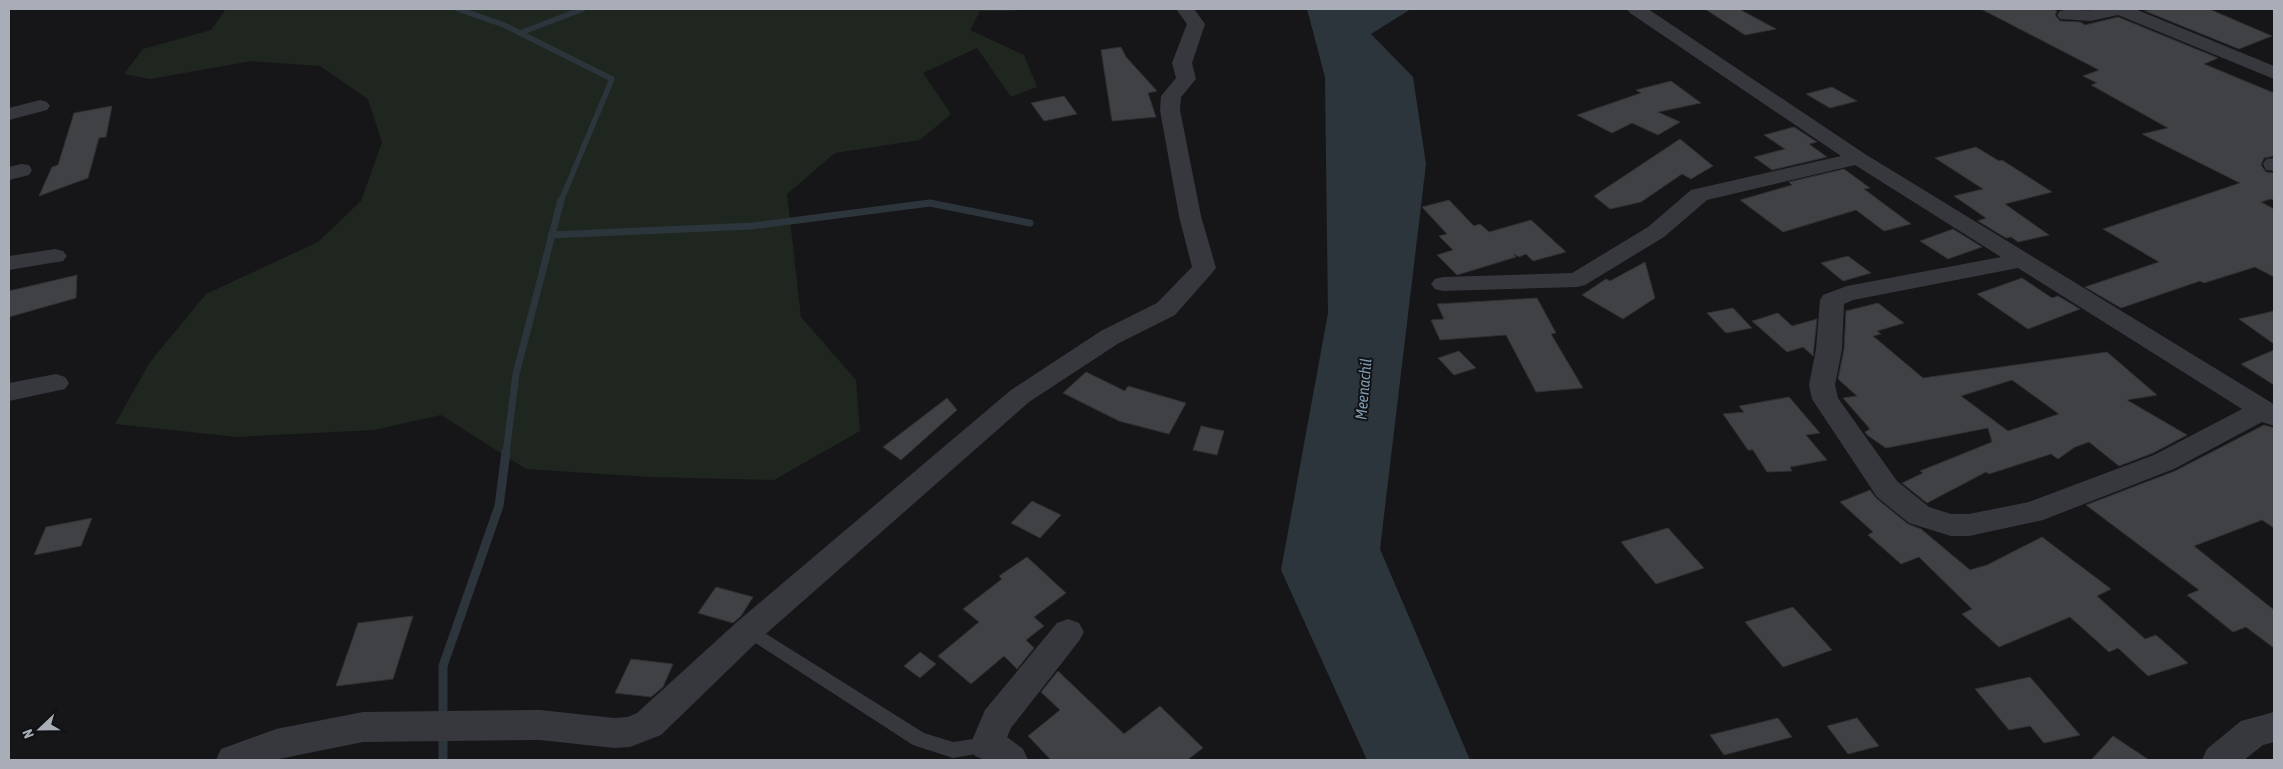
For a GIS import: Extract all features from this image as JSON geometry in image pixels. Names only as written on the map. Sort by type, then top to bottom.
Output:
[{"type":"street","points":[[233,760],[276,744],[363,728],[540,725],[614,733],[630,732],[649,724],[749,630],[1020,396],[1110,337],[1166,309],[1204,268],[1190,216],[1170,110],[1171,96],[1186,79],[1182,63],[1196,24],[1185,9]]},
{"type":"street","points":[[1636,9],[1858,158],[2268,413]]},
{"type":"street","points":[[2066,16],[2091,16],[2121,9],[2274,73]]},
{"type":"street","points":[[9,114],[40,106]]},
{"type":"street","points":[[1443,284],[1577,280],[1656,232],[1699,195],[1858,158]]},
{"type":"street","points":[[9,263],[55,256]]},
{"type":"street","points":[[2023,260],[1847,294],[1832,300],[1829,349],[1822,385],[1825,399],[1887,489],[1919,515],[1951,525],[1969,526],[2033,512],[2164,462],[2268,413]]},
{"type":"street","points":[[9,392],[56,383]]},
{"type":"street","points":[[999,752],[997,720],[1068,632]]},
{"type":"street","points":[[2219,760],[2253,732],[2274,727]]},
{"type":"lane","points":[[749,630],[919,739],[953,750],[999,752]]},
{"type":"shaded area","points":[[226,9],[1020,9],[1013,11],[980,11],[970,30],[1024,55],[1037,87],[1011,97],[977,48],[923,73],[951,114],[920,140],[835,153],[787,194],[801,317],[856,380],[860,431],[774,480],[650,477],[526,469],[441,415],[374,430],[236,437],[115,424],[150,362],[206,294],[318,242],[361,201],[382,142],[368,99],[320,66],[252,61],[150,79],[124,74],[143,49],[211,30]]},
{"type":"water","name":"Meenachil","points":[[1307,9],[1411,9],[1371,34],[1413,77],[1426,164],[1380,549],[1470,760],[1367,760],[1281,570],[1328,313],[1325,77]]},
{"type":"building","points":[[1705,9],[1739,9],[1776,29],[1745,35]]},
{"type":"building","points":[[1981,9],[2052,9],[2057,11],[2055,15],[2060,21],[2080,22],[2085,25],[2118,17],[2218,58],[2204,64],[2274,93],[2274,156],[2264,158],[2261,165],[2266,172],[2274,173],[2274,200],[2261,202],[2274,209],[2274,277],[2255,267],[2204,283],[2200,281],[2121,308],[2085,287],[2159,262],[2103,229],[2240,183],[2142,134],[2168,128],[2091,85],[2097,83],[2083,76],[2099,70]]},
{"type":"building","points":[[2155,9],[2209,9],[2272,36],[2239,49],[2145,11]]},
{"type":"building","points":[[1121,47],[1126,57],[1157,91],[1148,93],[1156,117],[1112,121],[1101,50]]},
{"type":"building","points":[[1671,81],[1701,103],[1658,112],[1680,122],[1658,135],[1632,123],[1612,133],[1577,115],[1641,93],[1636,90]]},
{"type":"building","points":[[1832,87],[1857,101],[1830,108],[1806,94]]},
{"type":"building","points":[[1064,96],[1077,114],[1044,121],[1031,103]]},
{"type":"building","points":[[112,106],[106,137],[99,138],[88,178],[39,196],[52,167],[58,165],[74,113]]},
{"type":"building","points":[[1794,127],[1817,142],[1809,144],[1827,157],[1772,170],[1754,157],[1785,149],[1764,135]]},
{"type":"building","points":[[1680,139],[1713,166],[1691,179],[1682,174],[1641,202],[1610,209],[1594,196]]},
{"type":"building","points":[[1976,147],[1999,161],[2002,160],[2052,192],[2005,204],[2049,235],[2018,242],[2011,237],[2006,238],[1978,221],[1986,218],[1954,196],[1983,189],[1935,158]]},
{"type":"building","points":[[1844,169],[1870,188],[1864,189],[1911,224],[1884,231],[1856,210],[1783,232],[1740,200],[1792,185],[1789,182]]},
{"type":"building","points":[[1449,200],[1474,226],[1480,224],[1489,232],[1531,220],[1566,252],[1533,261],[1526,254],[1519,257],[1514,254],[1516,257],[1457,275],[1437,255],[1453,250],[1439,236],[1447,234],[1422,207]]},
{"type":"building","points":[[1953,229],[1982,247],[1948,259],[1920,241]]},
{"type":"building","points":[[1848,256],[1871,273],[1843,281],[1821,263]]},
{"type":"building","points":[[1645,262],[1655,298],[1623,319],[1582,295],[1606,279],[1610,281]]},
{"type":"building","points":[[77,275],[76,298],[9,317],[9,291]]},
{"type":"building","points":[[2022,278],[2052,298],[2058,296],[2080,309],[2028,329],[1977,294]]},
{"type":"building","points":[[1537,298],[1556,333],[1551,334],[1583,388],[1536,392],[1506,335],[1440,340],[1431,320],[1444,319],[1437,304]]},
{"type":"building","points":[[1878,303],[1904,323],[1877,331],[1881,334],[1873,336],[1923,378],[2107,352],[2157,395],[2127,400],[2187,435],[2153,453],[2119,466],[2089,442],[2075,447],[2058,459],[2051,454],[1989,474],[1986,472],[1927,503],[1902,483],[1923,473],[1920,471],[1992,442],[1988,428],[1886,448],[1867,435],[1865,432],[1870,429],[1843,398],[1857,396],[1838,379],[1844,349],[1846,311]],"holes":[[[2012,380],[2059,414],[2008,431],[1961,396]]]},
{"type":"building","points":[[1733,308],[1752,328],[1726,333],[1707,313]]},
{"type":"building","points":[[2274,311],[2274,344],[2239,319]]},
{"type":"building","points":[[1778,313],[1792,326],[1817,319],[1813,356],[1803,347],[1787,352],[1752,321]]},
{"type":"building","points":[[2274,350],[2274,385],[2241,364]]},
{"type":"building","points":[[1459,351],[1476,368],[1454,375],[1438,358]]},
{"type":"building","points":[[1086,372],[1125,391],[1128,386],[1186,403],[1169,434],[1119,421],[1063,393]]},
{"type":"building","points":[[1789,397],[1820,433],[1806,435],[1827,460],[1790,467],[1792,471],[1767,472],[1753,450],[1748,450],[1723,414],[1744,412],[1739,406]]},
{"type":"building","points":[[947,398],[957,410],[901,460],[883,447]]},
{"type":"building","points":[[2264,425],[2274,428],[2274,528],[2262,520],[2194,546],[2274,610],[2274,648],[2246,627],[2233,632],[2187,595],[2199,590],[2086,505],[2175,471]]},
{"type":"building","points":[[1201,426],[1224,431],[1217,455],[1193,450]]},
{"type":"building","points":[[1870,490],[1876,498],[1908,524],[1921,529],[1970,570],[1987,565],[2042,537],[2111,589],[2097,596],[2145,639],[2156,635],[2188,663],[2148,676],[2118,648],[2109,652],[2070,617],[1999,647],[1962,614],[1972,609],[1919,557],[1901,564],[1868,535],[1873,532],[1840,502]]},
{"type":"building","points":[[1032,501],[1061,515],[1040,538],[1011,523]]},
{"type":"building","points":[[92,518],[81,546],[34,555],[46,527]]},
{"type":"building","points":[[1668,528],[1704,568],[1656,584],[1621,542]]},
{"type":"building","points":[[1027,557],[1066,593],[1034,617],[1044,626],[1026,640],[1034,648],[1017,669],[1004,656],[971,684],[938,656],[979,622],[963,609],[1002,579],[999,576]]},
{"type":"building","points":[[716,587],[753,597],[741,616],[733,623],[698,613]]},
{"type":"building","points":[[1793,607],[1832,650],[1783,667],[1745,622]]},
{"type":"building","points":[[413,616],[393,679],[336,686],[358,623]]},
{"type":"building","points":[[920,652],[936,664],[920,678],[904,666]]},
{"type":"building","points":[[631,659],[673,664],[663,687],[651,697],[615,693]]},
{"type":"building","points":[[1058,671],[1124,734],[1160,706],[1203,748],[1187,760],[1051,760],[1028,736],[1060,710],[1041,692]]},
{"type":"building","points":[[2030,677],[2080,735],[2044,743],[2030,726],[2009,730],[1975,689]]},
{"type":"building","points":[[1778,718],[1792,737],[1724,755],[1710,735]]},
{"type":"building","points":[[1857,718],[1879,746],[1848,754],[1827,726]]},
{"type":"building","points":[[2113,736],[2149,760],[2091,760]]},
{"type":"waterway","points":[[458,9],[504,25],[520,33]]},
{"type":"waterway","points":[[520,33],[583,9]]},
{"type":"waterway","points":[[520,33],[612,79],[561,201]]},
{"type":"waterway","points":[[552,235],[561,200]]},
{"type":"waterway","points":[[552,235],[752,226],[930,203],[1030,223]]},
{"type":"waterway","points":[[506,453],[516,374],[552,235]]},
{"type":"waterway","points":[[443,722],[443,666],[499,506],[506,452]]},
{"type":"waterway","points":[[443,733],[443,760]]}]
